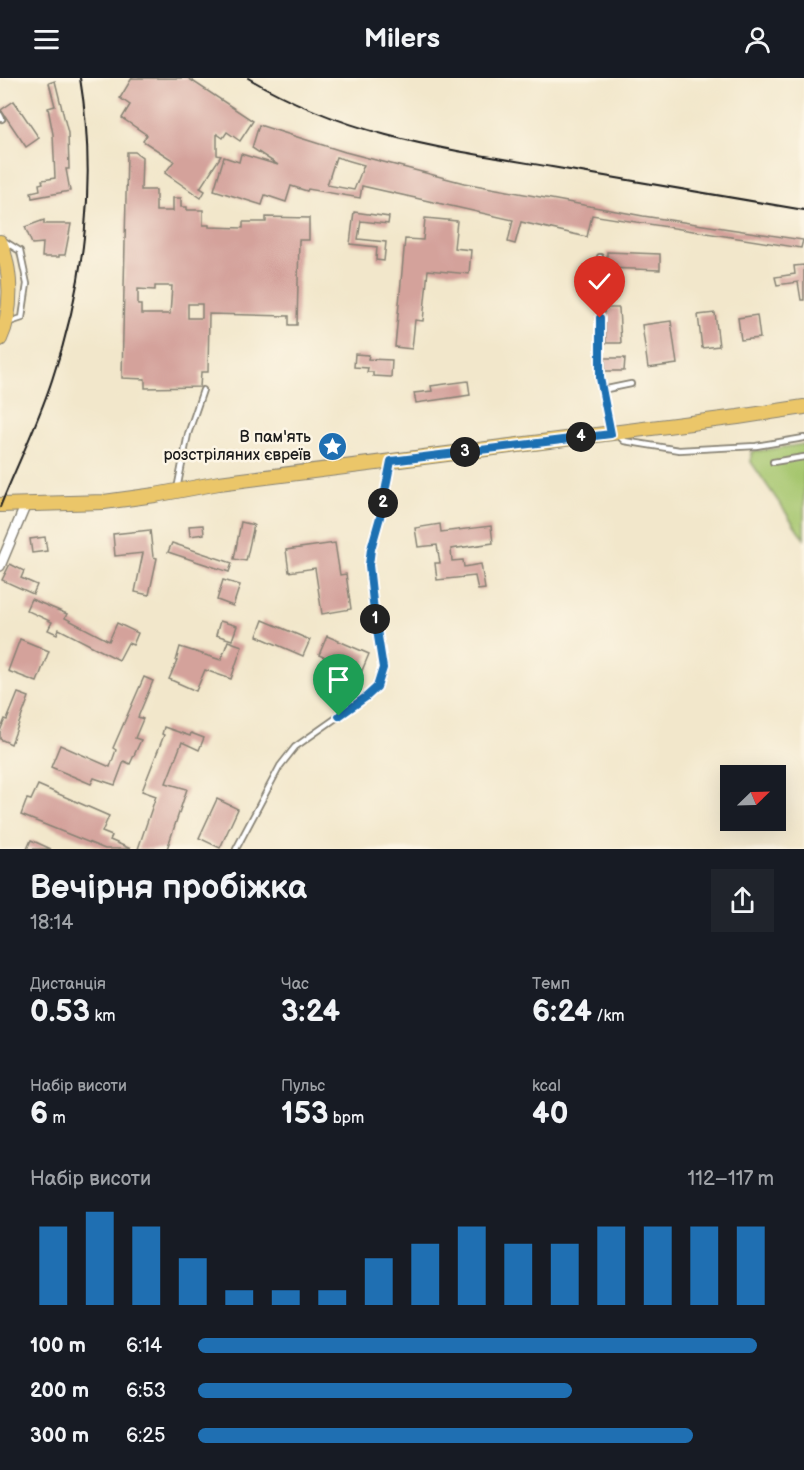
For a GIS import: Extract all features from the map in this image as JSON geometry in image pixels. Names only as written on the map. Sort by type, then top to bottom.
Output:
[{"type":"main road","points":[[0,241],[4,251],[10,296],[0,339]]},
{"type":"main road","points":[[0,505],[104,502],[219,483],[804,407]]},
{"type":"street","points":[[0,566],[26,504]]},
{"type":"lane","points":[[600,257],[600,378],[614,433],[624,441],[679,450],[756,446],[804,438]]},
{"type":"lane","points":[[602,390],[631,384]]},
{"type":"lane","points":[[176,491],[188,434],[203,390]]},
{"type":"lane","points":[[773,462],[804,457]]},
{"type":"lane","points":[[236,849],[280,766],[295,747],[377,687],[383,668],[369,565],[391,461]]},
{"type":"green space","points":[[804,444],[804,539],[751,462],[751,452]]},
{"type":"building","points":[[132,78],[188,78],[253,121],[240,141],[227,132],[223,138],[217,134],[217,155],[221,156],[200,188],[205,191],[201,198],[165,173],[174,161],[143,141],[147,135],[122,118],[130,105],[120,98]]},
{"type":"building","points":[[55,81],[68,133],[69,169],[66,169],[70,191],[32,198],[31,192],[40,190],[39,184],[43,183],[42,180],[55,178],[53,134],[48,108],[55,106],[49,83]]},
{"type":"building","points":[[14,101],[39,138],[26,147],[1,110]]},
{"type":"building","points":[[259,125],[345,152],[464,183],[643,216],[803,240],[801,248],[592,215],[587,237],[521,222],[515,244],[508,242],[513,220],[362,186],[360,198],[308,189],[307,191],[291,186],[286,202],[265,195],[262,205],[214,190],[224,157],[239,162],[241,154],[278,165],[252,148]],"holes":[[[336,157],[364,165],[354,190],[327,185]]]},
{"type":"building","points":[[127,152],[135,152],[142,157],[141,190],[156,190],[156,211],[173,211],[173,198],[181,198],[181,207],[187,207],[187,210],[203,210],[203,225],[209,225],[209,227],[243,228],[243,222],[266,222],[266,217],[309,218],[309,240],[299,240],[297,325],[289,325],[289,316],[209,314],[208,372],[201,372],[200,387],[145,388],[145,379],[122,378]],"holes":[[[155,286],[172,286],[170,314],[141,314],[141,305],[138,305],[138,289],[155,290]],[[188,304],[202,304],[202,318],[188,318]]]},
{"type":"building","points":[[354,212],[389,217],[388,224],[361,221],[358,239],[386,242],[384,261],[376,260],[377,247],[350,244]]},
{"type":"building","points":[[425,218],[457,221],[454,248],[471,250],[469,274],[428,270],[423,321],[415,320],[412,349],[395,347],[405,239],[423,240]]},
{"type":"building","points":[[44,220],[44,224],[71,224],[65,255],[42,257],[43,243],[32,244],[25,227]]},
{"type":"building","points":[[607,252],[660,254],[660,270],[607,268]]},
{"type":"building","points":[[804,265],[804,300],[801,300],[798,282],[777,285],[775,277],[795,274],[794,266]]},
{"type":"building","points":[[604,308],[619,308],[621,343],[606,343]]},
{"type":"building","points":[[715,313],[719,346],[702,348],[698,315]]},
{"type":"building","points":[[757,315],[760,338],[741,340],[738,318]]},
{"type":"building","points":[[671,321],[677,364],[648,368],[642,325]]},
{"type":"building","points":[[355,354],[369,355],[368,359],[392,360],[391,377],[373,376],[373,372],[367,372],[368,368],[354,367]]},
{"type":"building","points":[[605,358],[625,358],[624,371],[605,371]]},
{"type":"building","points":[[468,381],[470,395],[416,403],[414,393],[432,391],[431,386]]},
{"type":"building","points":[[241,522],[254,525],[246,561],[234,559]]},
{"type":"building","points":[[440,524],[441,532],[491,526],[493,543],[451,549],[452,561],[463,560],[464,567],[481,564],[485,589],[478,590],[475,576],[437,580],[435,563],[440,563],[437,545],[418,547],[415,528]]},
{"type":"building","points":[[203,525],[204,534],[190,536],[189,526]]},
{"type":"building","points":[[150,530],[153,557],[157,558],[149,595],[135,592],[143,553],[115,556],[113,534]]},
{"type":"building","points":[[45,537],[47,551],[32,553],[30,539]]},
{"type":"building","points":[[172,543],[232,563],[229,572],[168,552]]},
{"type":"building","points":[[335,543],[340,575],[346,574],[351,609],[322,614],[315,568],[289,572],[286,550]]},
{"type":"building","points":[[10,564],[24,571],[21,578],[37,585],[33,594],[2,580]]},
{"type":"building","points":[[223,580],[240,585],[233,606],[217,600]]},
{"type":"building","points":[[31,599],[67,614],[65,618],[109,641],[117,623],[138,633],[133,645],[128,643],[119,660],[59,629],[57,634],[48,630],[52,622],[26,610]]},
{"type":"building","points":[[263,620],[310,640],[303,656],[257,636]]},
{"type":"building","points":[[220,621],[237,626],[232,640],[216,635]]},
{"type":"building","points":[[327,636],[369,654],[361,673],[319,655]]},
{"type":"building","points":[[20,639],[49,651],[37,682],[8,671]]},
{"type":"building","points":[[228,641],[242,646],[231,679],[205,670],[196,691],[169,679],[180,647],[221,660]]},
{"type":"building","points":[[144,677],[153,681],[138,717],[143,719],[135,738],[141,740],[130,764],[124,761],[115,785],[94,778],[91,784],[51,767],[60,745],[110,767],[116,750],[113,748]]},
{"type":"building","points":[[18,693],[29,697],[11,744],[0,739],[0,731]]},
{"type":"building","points":[[164,727],[204,738],[199,750],[182,742],[166,783],[187,789],[167,849],[138,849],[156,796],[142,791],[164,735],[162,734]]},
{"type":"building","points":[[38,785],[109,816],[102,832],[112,836],[110,840],[131,849],[105,849],[21,815],[27,799],[31,800]]},
{"type":"building","points":[[217,799],[238,809],[220,848],[199,838]]},
{"type":"building","points":[[31,840],[51,849],[27,849]]},
{"type":"railway","points":[[0,507],[52,380],[73,306],[85,230],[87,192],[85,116],[80,78]]},
{"type":"railway","points":[[248,78],[322,114],[396,138],[472,154],[804,210]]},
{"type":"place","name":"В пам'ять розстріляних євреїв","points":[[332,446]]},
{"type":"route","points":[[339,716],[377,687],[383,668],[369,565],[391,461],[611,434],[600,378],[600,318]]}]
